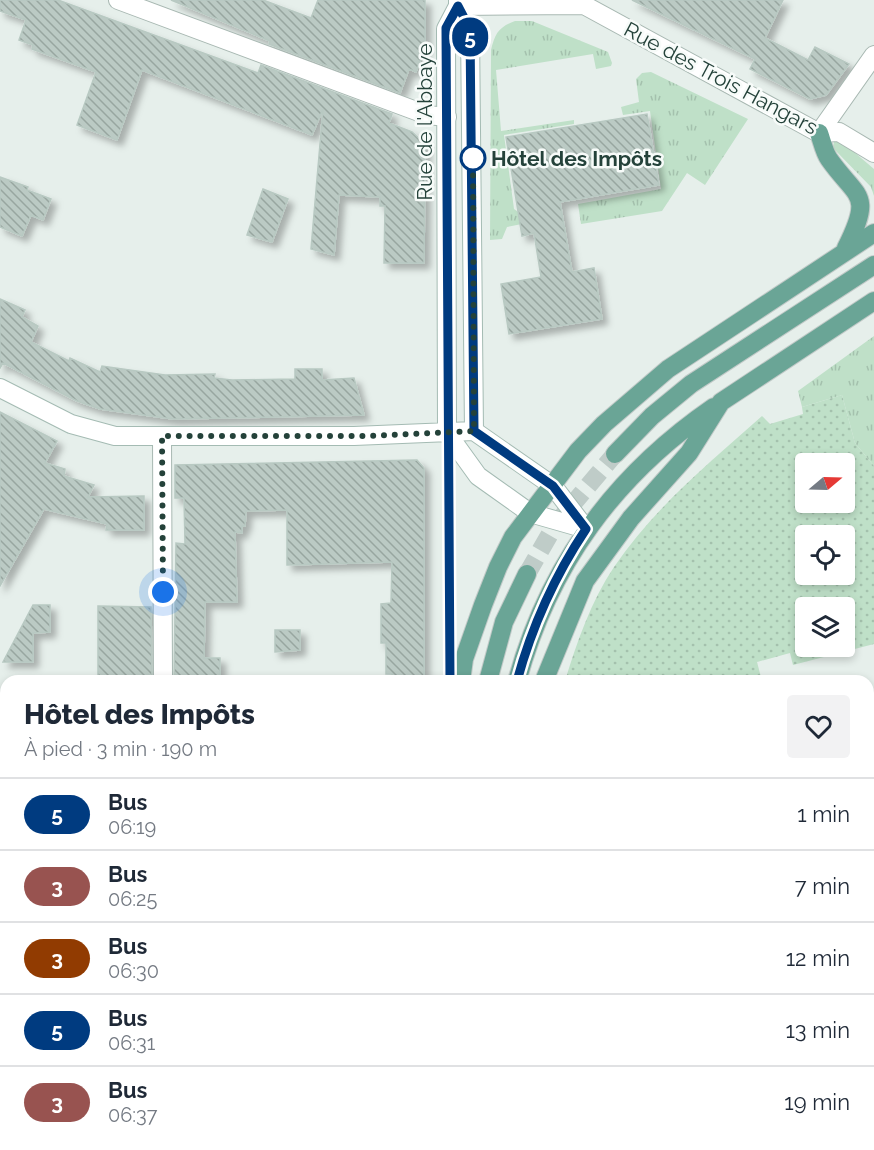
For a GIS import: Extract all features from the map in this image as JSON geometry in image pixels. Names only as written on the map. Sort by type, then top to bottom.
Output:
[{"type":"main road","points":[[118,0],[427,115],[447,117]]},
{"type":"main road","points":[[458,3],[470,29],[474,431]]},
{"type":"main road","name":"Rue de l'Abbaye","points":[[447,433],[446,28],[458,3]]},
{"type":"main road","name":"Rue des Trois Hangars","points":[[458,3],[585,3],[819,133],[839,132],[874,153]]},
{"type":"main road","points":[[842,253],[859,229],[866,212],[863,193],[829,159],[819,133],[874,55]]},
{"type":"main road","points":[[461,675],[464,659],[498,567],[513,537],[578,451],[633,398],[668,369],[874,233]]},
{"type":"main road","points":[[615,454],[652,416],[691,384],[874,265]]},
{"type":"main road","points":[[787,291],[794,317]]},
{"type":"main road","points":[[519,675],[532,631],[552,586],[586,529],[651,456],[682,429],[874,301]]},
{"type":"main road","points":[[0,388],[89,430],[115,436],[343,436],[474,431],[553,486],[586,529]]},
{"type":"main road","points":[[546,675],[585,581],[631,518],[689,453],[721,402]]},
{"type":"main road","points":[[447,433],[478,476],[530,513],[586,529]]},
{"type":"main road","points":[[162,436],[163,675]]},
{"type":"main road","points":[[490,675],[504,622],[527,574]]},
{"type":"green space","points":[[515,21],[532,21],[608,52],[612,63],[611,66],[596,69],[593,54],[496,70],[501,131],[574,120],[574,124],[504,135],[514,209],[532,222],[507,227],[502,239],[490,240],[491,50],[498,31]]},
{"type":"green space","points":[[651,72],[748,119],[705,185],[687,173],[662,211],[581,224],[578,204],[661,189],[650,111],[623,115],[621,107],[639,102],[636,79],[642,73]]},
{"type":"green space","points":[[840,140],[874,169],[874,196],[871,187],[833,148],[834,141]]},
{"type":"green space","points":[[874,336],[874,466],[855,443],[842,395],[802,407],[798,391]]},
{"type":"green space","points":[[842,395],[855,443],[874,466],[874,644],[855,649],[855,597],[795,597],[795,657],[824,657],[793,665],[790,653],[757,662],[760,675],[567,675],[598,594],[630,546],[683,487],[762,416],[770,424],[803,414],[802,407]]},
{"type":"building","points":[[0,0],[58,0],[258,73],[261,65],[392,114],[389,123],[412,132],[425,144],[424,263],[384,263],[385,206],[380,206],[380,197],[339,195],[334,255],[311,249],[323,109],[312,135],[142,70],[117,140],[77,125],[96,72],[32,49],[33,45],[19,40],[26,20],[0,11]]},
{"type":"building","points":[[171,0],[263,0],[311,18],[318,0],[425,0],[425,47],[416,72],[409,69],[400,93],[269,44],[270,41]]},
{"type":"building","points":[[632,0],[783,0],[765,38],[808,60],[815,47],[849,64],[826,95],[810,99],[750,69],[755,59]]},
{"type":"building","points":[[647,114],[659,185],[560,202],[572,272],[594,268],[602,319],[509,334],[501,284],[541,277],[534,233],[522,236],[506,137]]},
{"type":"building","points":[[0,177],[28,187],[27,190],[51,199],[43,220],[31,215],[22,236],[0,227]]},
{"type":"building","points":[[263,189],[288,199],[272,242],[247,235]]},
{"type":"building","points":[[0,299],[25,310],[22,317],[38,326],[31,342],[69,361],[70,358],[100,372],[102,366],[165,375],[215,374],[214,378],[232,380],[295,379],[295,369],[322,369],[322,380],[354,378],[364,415],[173,419],[100,409],[77,401],[3,363],[0,368]]},
{"type":"building","points":[[0,412],[57,441],[45,463],[65,469],[64,476],[94,485],[88,497],[144,496],[144,530],[106,530],[107,524],[44,509],[0,586]]},
{"type":"building","points":[[417,460],[424,468],[424,675],[386,674],[386,643],[381,643],[381,604],[391,603],[392,562],[287,565],[287,510],[246,511],[242,533],[235,532],[237,602],[205,602],[204,658],[220,658],[220,675],[174,675],[176,543],[185,544],[184,498],[175,498],[175,465]]},
{"type":"building","points":[[33,605],[50,605],[50,632],[33,633],[33,662],[3,662]]},
{"type":"building","points":[[98,606],[151,607],[152,675],[98,675]]},
{"type":"building","points":[[275,630],[300,630],[300,650],[275,652]]},
{"type":"tunnel","points":[[527,574],[555,525],[615,454]]},
{"type":"bus line","name":"5","points":[[450,675],[446,28],[458,6],[470,29],[473,144],[474,431],[553,486],[586,529],[552,586],[532,631],[519,675]]},
{"type":"place","name":"Hôtel des Impôts","points":[[473,158]]},
{"type":"route","points":[[163,592],[162,436],[367,436],[474,431],[473,158]]}]
